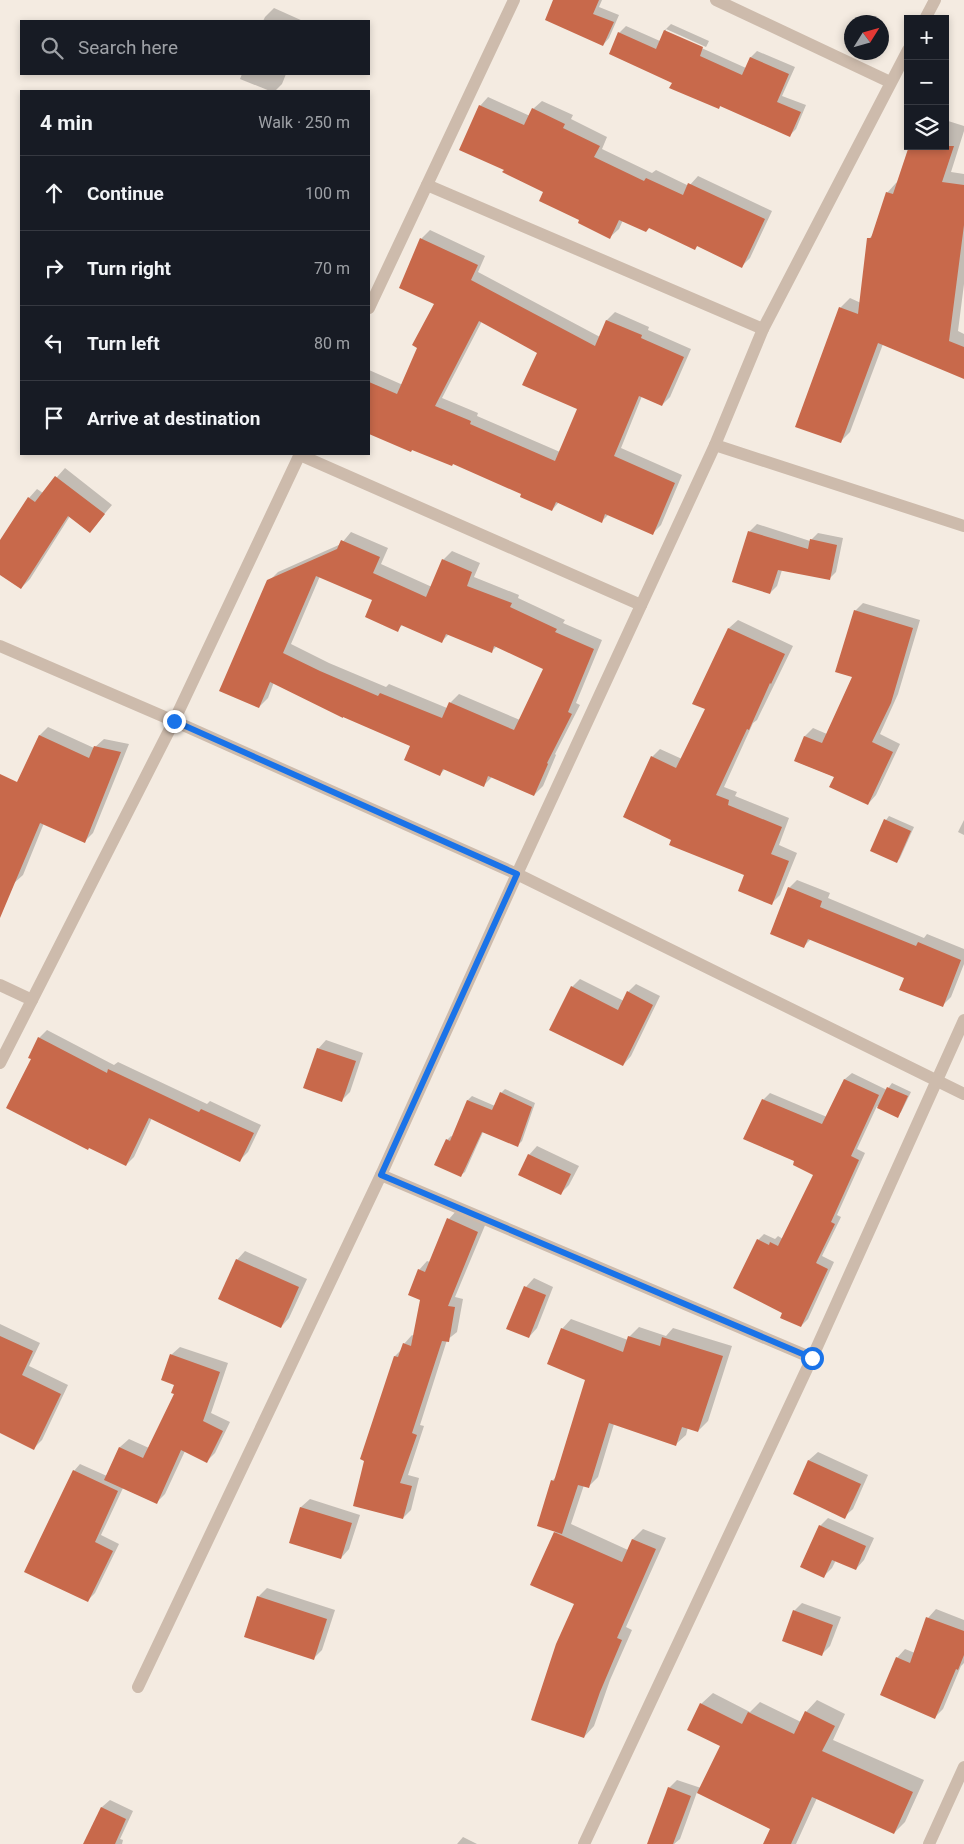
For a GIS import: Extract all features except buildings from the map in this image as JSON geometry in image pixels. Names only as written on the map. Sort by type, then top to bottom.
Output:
[{"type":"street","points":[[370,306],[514,0]]},
{"type":"street","points":[[716,0],[890,82]]},
{"type":"street","points":[[927,15],[935,0]]},
{"type":"street","points":[[138,1688],[381,1175],[714,445],[763,329],[904,57]]},
{"type":"street","points":[[427,185],[763,329]]},
{"type":"street","points":[[714,445],[964,526]]},
{"type":"street","points":[[0,1063],[174,721],[300,455]]},
{"type":"street","points":[[302,455],[641,605]]},
{"type":"street","points":[[0,646],[174,721],[517,874],[964,1094]]},
{"type":"street","points":[[0,985],[32,1000]]},
{"type":"street","points":[[584,1844],[812,1358],[964,1020]]},
{"type":"street","points":[[381,1175],[812,1358]]},
{"type":"street","points":[[929,1844],[964,1767]]},
{"type":"route","points":[[174,721],[517,874],[381,1175],[812,1358]]}]
